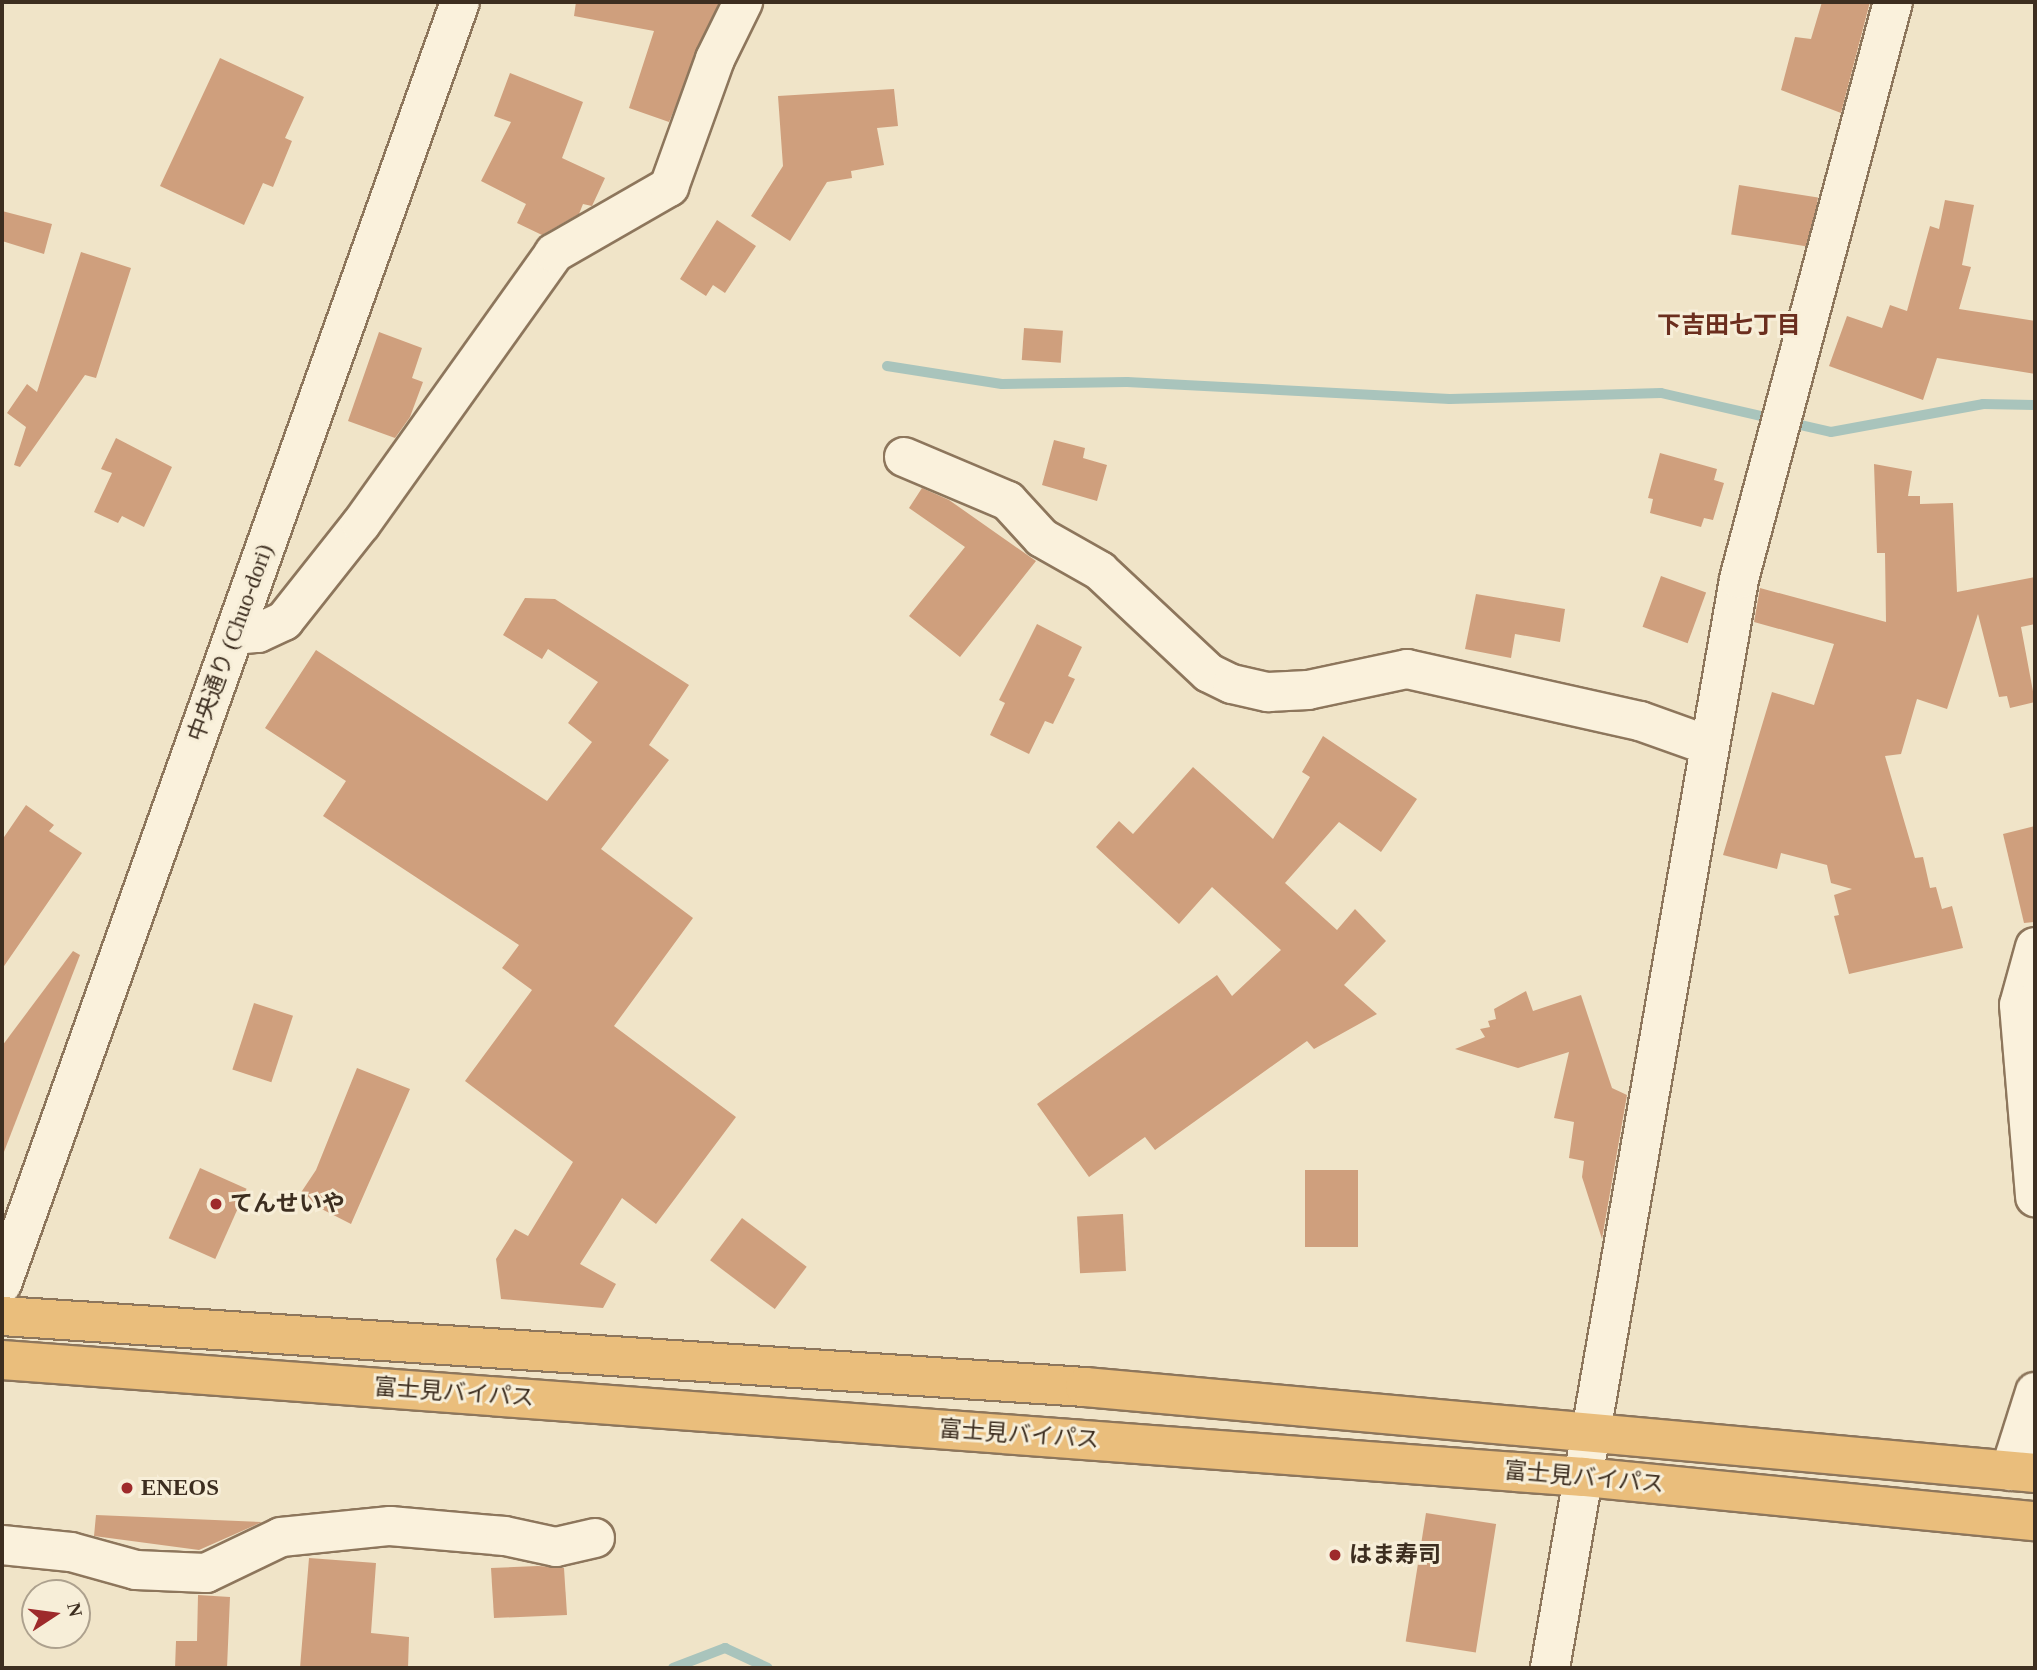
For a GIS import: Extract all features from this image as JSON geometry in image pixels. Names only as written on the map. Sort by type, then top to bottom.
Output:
[{"type":"highway","name":"富士見バイパス","points":[[2,1316],[1085,1387],[2022,1472]]},
{"type":"highway","name":"富士見バイパス","points":[[2,1360],[1584,1477],[2035,1521]]},
{"type":"street","name":"中央通り (Chuo-dori)","points":[[2,1284],[460,2]]},
{"type":"street","points":[[234,635],[258,633],[284,621],[361,524],[554,253],[670,187],[715,59],[743,2]]},
{"type":"street","points":[[1550,1668],[1739,579],[1894,2]]},
{"type":"street","points":[[904,457],[1008,501],[1042,538],[1100,571],[1209,673],[1232,684],[1268,692],[1308,690],[1407,669],[1640,722],[1710,746]]},
{"type":"street","points":[[2035,947],[2019,1005],[2035,1197]]},
{"type":"street","points":[[2022,1472],[2035,1392]]},
{"type":"street","points":[[2,1545],[71,1552],[136,1570],[206,1573],[281,1537],[378,1527],[505,1536],[556,1547],[595,1538]]},
{"type":"building","points":[[576,2],[719,2],[669,122],[629,108],[654,31],[574,16]]},
{"type":"building","points":[[1822,2],[1870,2],[1841,113],[1781,90],[1795,37],[1811,39]]},
{"type":"building","points":[[220,58],[304,97],[285,138],[292,141],[273,187],[263,183],[244,225],[160,186]]},
{"type":"building","points":[[510,73],[583,102],[562,158],[605,178],[592,206],[583,204],[579,214],[542,235],[517,223],[526,204],[481,181],[511,122],[494,116]]},
{"type":"building","points":[[894,89],[898,126],[877,128],[884,165],[851,171],[852,178],[827,182],[790,241],[751,216],[783,166],[778,96]]},
{"type":"building","points":[[1739,185],[1818,198],[1810,247],[1731,234]]},
{"type":"building","points":[[1945,200],[1974,205],[1962,265],[1971,267],[1959,309],[2035,321],[2035,374],[1937,358],[1923,400],[1829,366],[1847,316],[1882,328],[1890,305],[1907,311],[1930,226],[1939,229]]},
{"type":"building","points":[[2,211],[52,224],[44,254],[2,241]]},
{"type":"building","points":[[717,220],[756,246],[725,293],[713,285],[706,296],[680,279]]},
{"type":"building","points":[[81,252],[131,268],[96,378],[85,375],[20,467],[14,465],[26,427],[7,413],[27,384],[37,392]]},
{"type":"building","points":[[1024,328],[1063,331],[1061,363],[1022,360]]},
{"type":"building","points":[[379,332],[422,348],[412,378],[423,382],[410,417],[395,438],[348,421]]},
{"type":"building","points":[[116,438],[172,467],[144,527],[122,516],[118,523],[94,512],[112,473],[101,469]]},
{"type":"building","points":[[1054,440],[1085,448],[1083,458],[1107,465],[1097,501],[1042,485]]},
{"type":"building","points":[[1660,453],[1717,469],[1714,480],[1724,483],[1713,520],[1704,518],[1701,527],[1650,513],[1653,499],[1648,498]]},
{"type":"building","points":[[1874,464],[1912,471],[1908,496],[1920,496],[1920,504],[1953,503],[1957,592],[2035,577],[2035,624],[2021,627],[2035,702],[2010,708],[2007,696],[1999,697],[1978,614],[1947,709],[1917,699],[1901,754],[1885,756],[1915,858],[1923,857],[1930,888],[1936,887],[1942,909],[1952,906],[1963,948],[1849,974],[1834,916],[1839,915],[1834,895],[1852,889],[1831,883],[1827,865],[1781,853],[1777,869],[1723,855],[1772,692],[1814,705],[1834,644],[1754,622],[1760,588],[1886,622],[1885,553],[1877,553]]},
{"type":"building","points":[[922,488],[949,500],[1036,561],[960,657],[909,616],[965,547],[909,508]]},
{"type":"building","points":[[1661,576],[1706,592],[1688,643],[1643,627]]},
{"type":"building","points":[[1476,594],[1565,609],[1560,642],[1515,634],[1511,658],[1465,649]]},
{"type":"building","points":[[525,598],[555,599],[689,685],[649,745],[669,760],[601,849],[693,918],[614,1026],[736,1117],[656,1224],[622,1198],[580,1264],[616,1284],[603,1308],[501,1299],[496,1259],[515,1229],[528,1236],[573,1162],[465,1081],[532,990],[502,968],[519,945],[323,816],[346,781],[265,728],[316,650],[547,801],[592,742],[568,723],[598,682],[548,649],[542,659],[503,635]]},
{"type":"building","points":[[1037,624],[1082,647],[1068,676],[1075,679],[1053,724],[1045,721],[1029,754],[990,735],[1005,703],[999,700]]},
{"type":"building","points":[[1323,736],[1417,799],[1381,852],[1339,822],[1285,883],[1337,930],[1355,909],[1386,941],[1344,985],[1377,1014],[1314,1049],[1307,1041],[1155,1150],[1145,1137],[1089,1177],[1037,1104],[1217,975],[1232,996],[1281,950],[1212,887],[1179,924],[1096,847],[1119,821],[1133,834],[1193,767],[1273,839],[1310,777],[1302,772]]},
{"type":"building","points":[[26,805],[54,825],[49,831],[82,853],[2,969],[2,840]]},
{"type":"building","points":[[2035,826],[2035,922],[2024,923],[2003,834]]},
{"type":"building","points":[[73,951],[80,955],[2,1157],[2,1046]]},
{"type":"building","points":[[1526,991],[1533,1011],[1581,995],[1612,1088],[1627,1095],[1602,1239],[1582,1177],[1584,1161],[1569,1158],[1574,1122],[1554,1118],[1569,1052],[1518,1068],[1455,1049],[1485,1037],[1480,1029],[1490,1027],[1488,1021],[1496,1019],[1494,1009]]},
{"type":"building","points":[[254,1003],[293,1016],[271,1082],[232,1070]]},
{"type":"building","points":[[357,1068],[410,1089],[351,1224],[298,1197],[316,1170]]},
{"type":"building","points":[[200,1168],[247,1189],[215,1259],[169,1238]]},
{"type":"building","points":[[1305,1170],[1358,1170],[1358,1247],[1305,1247]]},
{"type":"building","points":[[1123,1214],[1126,1271],[1080,1273],[1077,1216]]},
{"type":"building","points":[[742,1218],[807,1267],[775,1309],[710,1260]]},
{"type":"building","points":[[1426,1513],[1496,1524],[1476,1653],[1406,1641]]},
{"type":"building","points":[[96,1515],[262,1522],[199,1550],[94,1536]]},
{"type":"building","points":[[309,1558],[376,1563],[371,1633],[409,1637],[408,1668],[300,1668]]},
{"type":"building","points":[[491,1568],[564,1568],[567,1615],[494,1618]]},
{"type":"building","points":[[198,1595],[230,1597],[227,1668],[175,1668],[176,1641],[197,1641]]},
{"type":"waterway","points":[[887,366],[1002,384],[1127,382],[1450,399],[1661,393],[1831,432],[1983,404],[2035,405]]},
{"type":"waterway","points":[[673,1668],[725,1648],[768,1668]]},
{"type":"place","name":"てんせいや","points":[[216,1204]]},
{"type":"place","name":"ENEOS","points":[[127,1488]]},
{"type":"place","name":"はま寿司","points":[[1335,1555]]},
{"type":"district","name":"下吉田七丁目","points":[[1729,326]]}]
